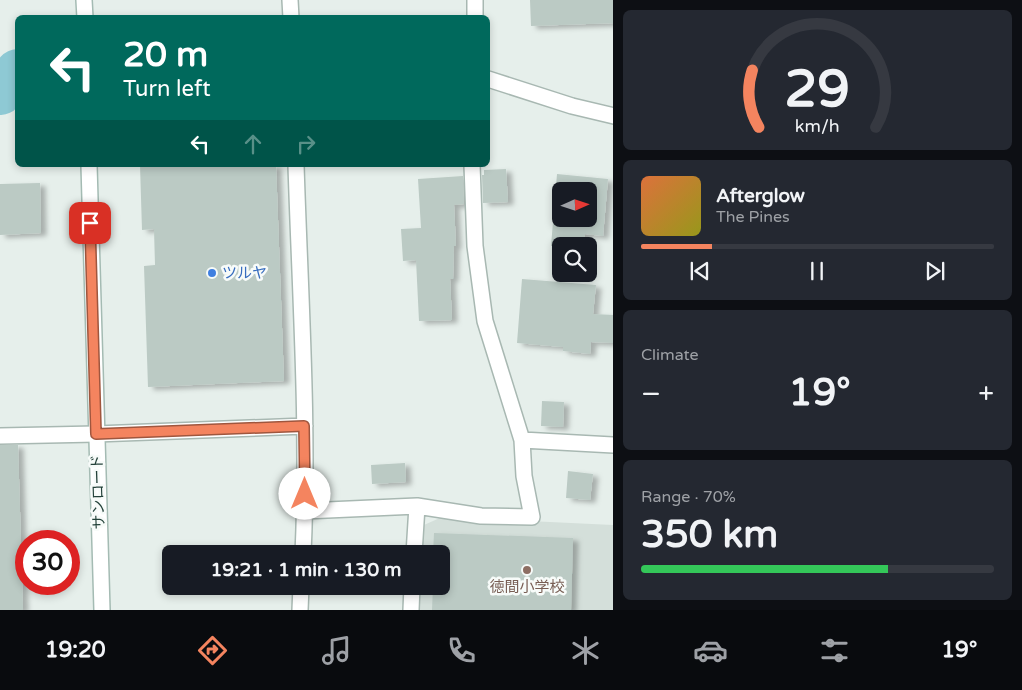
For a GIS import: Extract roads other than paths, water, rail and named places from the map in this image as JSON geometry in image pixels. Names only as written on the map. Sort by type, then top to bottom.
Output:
[{"type":"street","points":[[84,0],[85,15]]},
{"type":"street","points":[[290,0],[291,15]]},
{"type":"street","points":[[474,15],[475,0]]},
{"type":"street","points":[[490,80],[572,106],[613,116]]},
{"type":"street","name":"サンロード","points":[[89,167],[102,610]]},
{"type":"street","points":[[296,167],[304,426],[303,545]]},
{"type":"street","points":[[305,511],[417,506],[480,516],[532,517],[524,476],[522,440],[485,321],[475,246],[472,167]]},
{"type":"street","points":[[0,436],[304,426]]},
{"type":"street","points":[[522,440],[613,445]]},
{"type":"street","points":[[415,545],[417,506]]},
{"type":"street","points":[[300,610],[301,595]]},
{"type":"street","points":[[411,610],[412,595]]},
{"type":"waterway","points":[[0,92],[15,75]]},
{"type":"place","name":"ツルヤ","points":[[212,273]]},
{"type":"place","name":"徳間小学校","points":[[527,570]]}]
